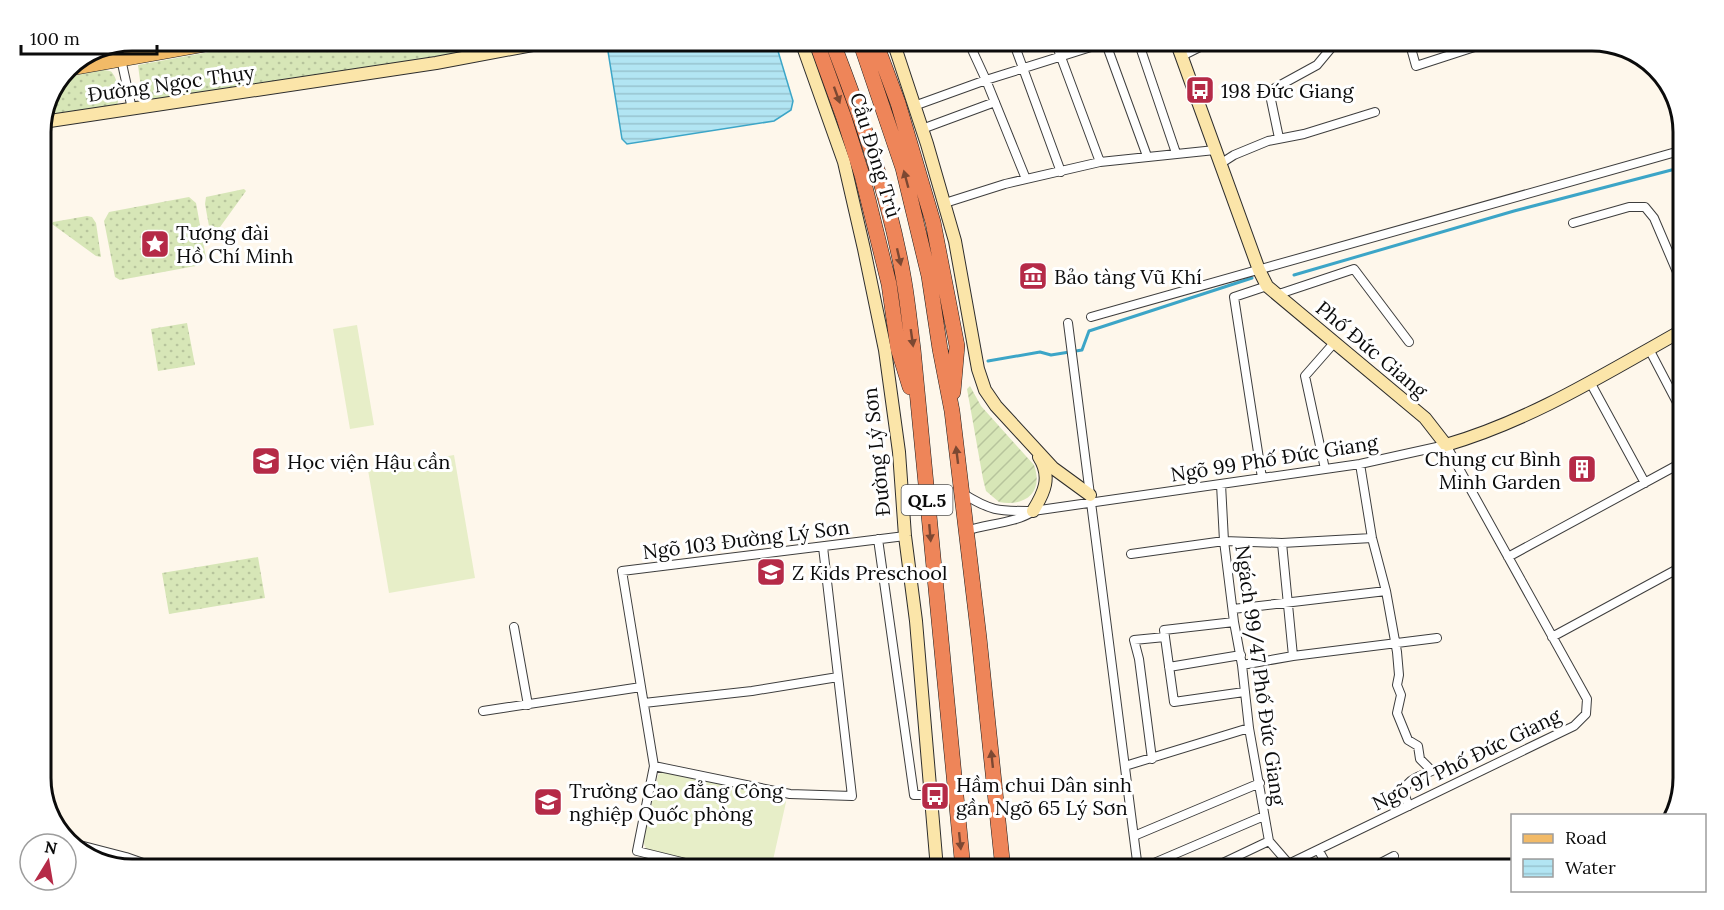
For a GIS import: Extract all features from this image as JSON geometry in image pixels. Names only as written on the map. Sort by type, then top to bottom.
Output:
[{"type":"highway","name":"Cầu Đông Trù","points":[[820,51],[844,117],[897,282]]},
{"type":"highway","name":"Cầu Đông Trù","points":[[836,51],[860,114],[878,172],[897,282]]},
{"type":"highway","name":"Cầu Đông Trù","points":[[864,51],[936,275]]},
{"type":"highway","name":"Cầu Đông Trù","points":[[879,51],[898,103],[933,222],[936,275]]},
{"type":"highway","name":"QL.5","points":[[936,275],[940,349],[952,411],[962,493],[1002,859]]},
{"type":"highway","name":"QL.5","points":[[897,282],[913,349],[962,859]]},
{"type":"main road","name":"Đường Ngọc Thụy","points":[[87,65],[164,51]]},
{"type":"street","name":"Đường Ngọc Thụy","points":[[52,121],[436,63],[498,51]]},
{"type":"street","name":"Đường Lý Sơn","points":[[805,51],[844,162],[885,350],[899,452],[936,859]]},
{"type":"street","points":[[896,51],[956,242],[981,381],[990,398],[1053,468],[1090,499]]},
{"type":"street","points":[[973,51],[1026,179]]},
{"type":"street","points":[[1017,51],[1061,172]]},
{"type":"street","points":[[1060,51],[1100,162]]},
{"type":"street","points":[[914,106],[1077,51]]},
{"type":"street","points":[[1111,51],[1148,156]]},
{"type":"street","points":[[1142,51],[1176,153]]},
{"type":"street","name":"Phố Đức Giang","points":[[1180,51],[1259,270],[1272,290],[1425,418],[1446,445]]},
{"type":"street","points":[[1182,56],[1191,51]]},
{"type":"street","points":[[1279,138],[1270,95],[1275,88],[1317,64],[1328,51]]},
{"type":"street","points":[[1412,51],[1416,66],[1460,51]]},
{"type":"street","points":[[121,59],[132,109]]},
{"type":"street","points":[[922,129],[995,102]]},
{"type":"street","points":[[1221,164],[1234,155],[1279,138],[1304,134],[1375,112]]},
{"type":"street","points":[[945,203],[1005,184],[1100,162],[1215,150]]},
{"type":"street","points":[[1091,317],[1673,153]]},
{"type":"street","points":[[1573,223],[1629,207],[1645,207],[1654,218],[1673,263]]},
{"type":"street","points":[[1262,478],[1234,297],[1272,290],[1354,269],[1409,342]]},
{"type":"street","points":[[1068,323],[1137,859]]},
{"type":"street","points":[[1446,445],[1474,437],[1532,414],[1673,336]]},
{"type":"street","points":[[1325,469],[1305,376],[1334,343]]},
{"type":"street","points":[[1649,349],[1673,395]]},
{"type":"street","points":[[1590,382],[1645,483]]},
{"type":"street","points":[[966,531],[993,523],[1022,519],[1033,512],[1045,489],[1047,478],[1041,460],[1018,429]]},
{"type":"street","name":"Ngõ 99 Phố Đức Giang","points":[[1033,512],[1090,499],[1106,500],[1360,464],[1446,445]]},
{"type":"street","name":"Ngõ 97 Phố Đức Giang","points":[[1305,859],[1376,821],[1574,726],[1586,714],[1587,699],[1446,445]]},
{"type":"street","points":[[1360,464],[1372,538],[1386,591],[1395,643],[1399,675],[1397,685],[1401,695],[1398,713],[1408,740],[1418,746],[1420,759],[1432,771],[1411,780],[1405,787],[1405,798],[1409,806]]},
{"type":"street","points":[[1508,557],[1673,468]]},
{"type":"street","name":"Ngách 99/47 Phố Đức Giang","points":[[1221,484],[1224,541],[1249,728],[1269,841],[1284,859]]},
{"type":"street","points":[[962,493],[999,511],[1033,512]]},
{"type":"street","name":"Ngõ 103 Đường Lý Sơn","points":[[668,859],[637,851],[654,766],[622,571],[905,536]]},
{"type":"street","points":[[1131,554],[1224,541],[1282,543],[1372,538]]},
{"type":"street","points":[[879,539],[914,795],[930,795]]},
{"type":"street","points":[[1282,543],[1293,656]]},
{"type":"street","points":[[654,766],[789,794],[852,796],[823,547]]},
{"type":"street","points":[[1552,636],[1673,571]]},
{"type":"street","points":[[1233,609],[1386,591]]},
{"type":"street","points":[[1152,759],[1139,659],[1134,640],[1234,622]]},
{"type":"street","points":[[514,627],[528,705]]},
{"type":"street","points":[[1165,633],[1174,702],[1245,692]]},
{"type":"street","points":[[1242,665],[1293,656],[1437,638]]},
{"type":"street","points":[[1168,667],[1240,655]]},
{"type":"street","points":[[644,703],[752,691],[838,676]]},
{"type":"street","points":[[483,711],[641,687]]},
{"type":"street","points":[[1125,766],[1249,728]]},
{"type":"street","points":[[1134,837],[1260,783]]},
{"type":"street","points":[[1164,859],[1264,816]]},
{"type":"street","points":[[1232,859],[1269,841]]},
{"type":"street","points":[[92,848],[131,859]]},
{"type":"street","points":[[1320,851],[1324,859]]},
{"type":"street","points":[[1389,859],[1394,856]]},
{"type":"green space","points":[[215,51],[474,51],[150,100],[142,96],[138,65]]},
{"type":"green space","points":[[104,70],[111,72],[116,80],[117,105],[53,116],[57,101],[74,76]]},
{"type":"green space","points":[[244,189],[246,191],[211,237],[205,204],[206,197]]},
{"type":"green space","points":[[189,197],[196,203],[206,258],[201,265],[120,280],[115,277],[104,221],[109,212]]},
{"type":"green space","points":[[87,216],[92,217],[96,223],[101,257],[96,256],[52,224]]},
{"type":"green space","points":[[187,323],[195,365],[158,371],[151,329]]},
{"type":"green space","points":[[357,325],[374,425],[350,429],[333,329]]},
{"type":"green space","points":[[970,386],[981,406],[1034,465],[1036,483],[1034,490],[1024,500],[999,502],[986,491],[967,389]]},
{"type":"green space","points":[[454,455],[475,578],[389,593],[368,470]]},
{"type":"green space","points":[[258,557],[265,598],[169,614],[162,573]]},
{"type":"green space","points":[[666,770],[782,794],[786,802],[773,859],[673,859],[649,854],[643,842],[658,775]]},
{"type":"water","points":[[608,51],[778,51],[793,101],[791,110],[774,121],[627,144],[622,139]]},
{"type":"waterway","points":[[1294,275],[1514,211],[1673,170]]},
{"type":"waterway","points":[[988,361],[1040,352],[1051,355],[1082,350],[1089,331],[1252,278]]},
{"type":"place","name":"198 Đức Giang","points":[[1200,90]]},
{"type":"place","name":"Tượng đài Hồ Chí Minh","points":[[155,244]]},
{"type":"place","name":"Bảo tàng Vũ Khí","points":[[1033,276]]},
{"type":"place","name":"Học viện Hậu cần","points":[[266,461]]},
{"type":"place","name":"Chung cư Bình Minh Garden","points":[[1582,469]]},
{"type":"place","name":"Z Kids Preschool","points":[[771,572]]},
{"type":"place","name":"Hầm chui Dân sinh gần Ngõ 65 Lý Sơn","points":[[935,796]]},
{"type":"place","name":"Trường Cao đẳng Công nghiệp Quốc phòng","points":[[548,802]]}]
